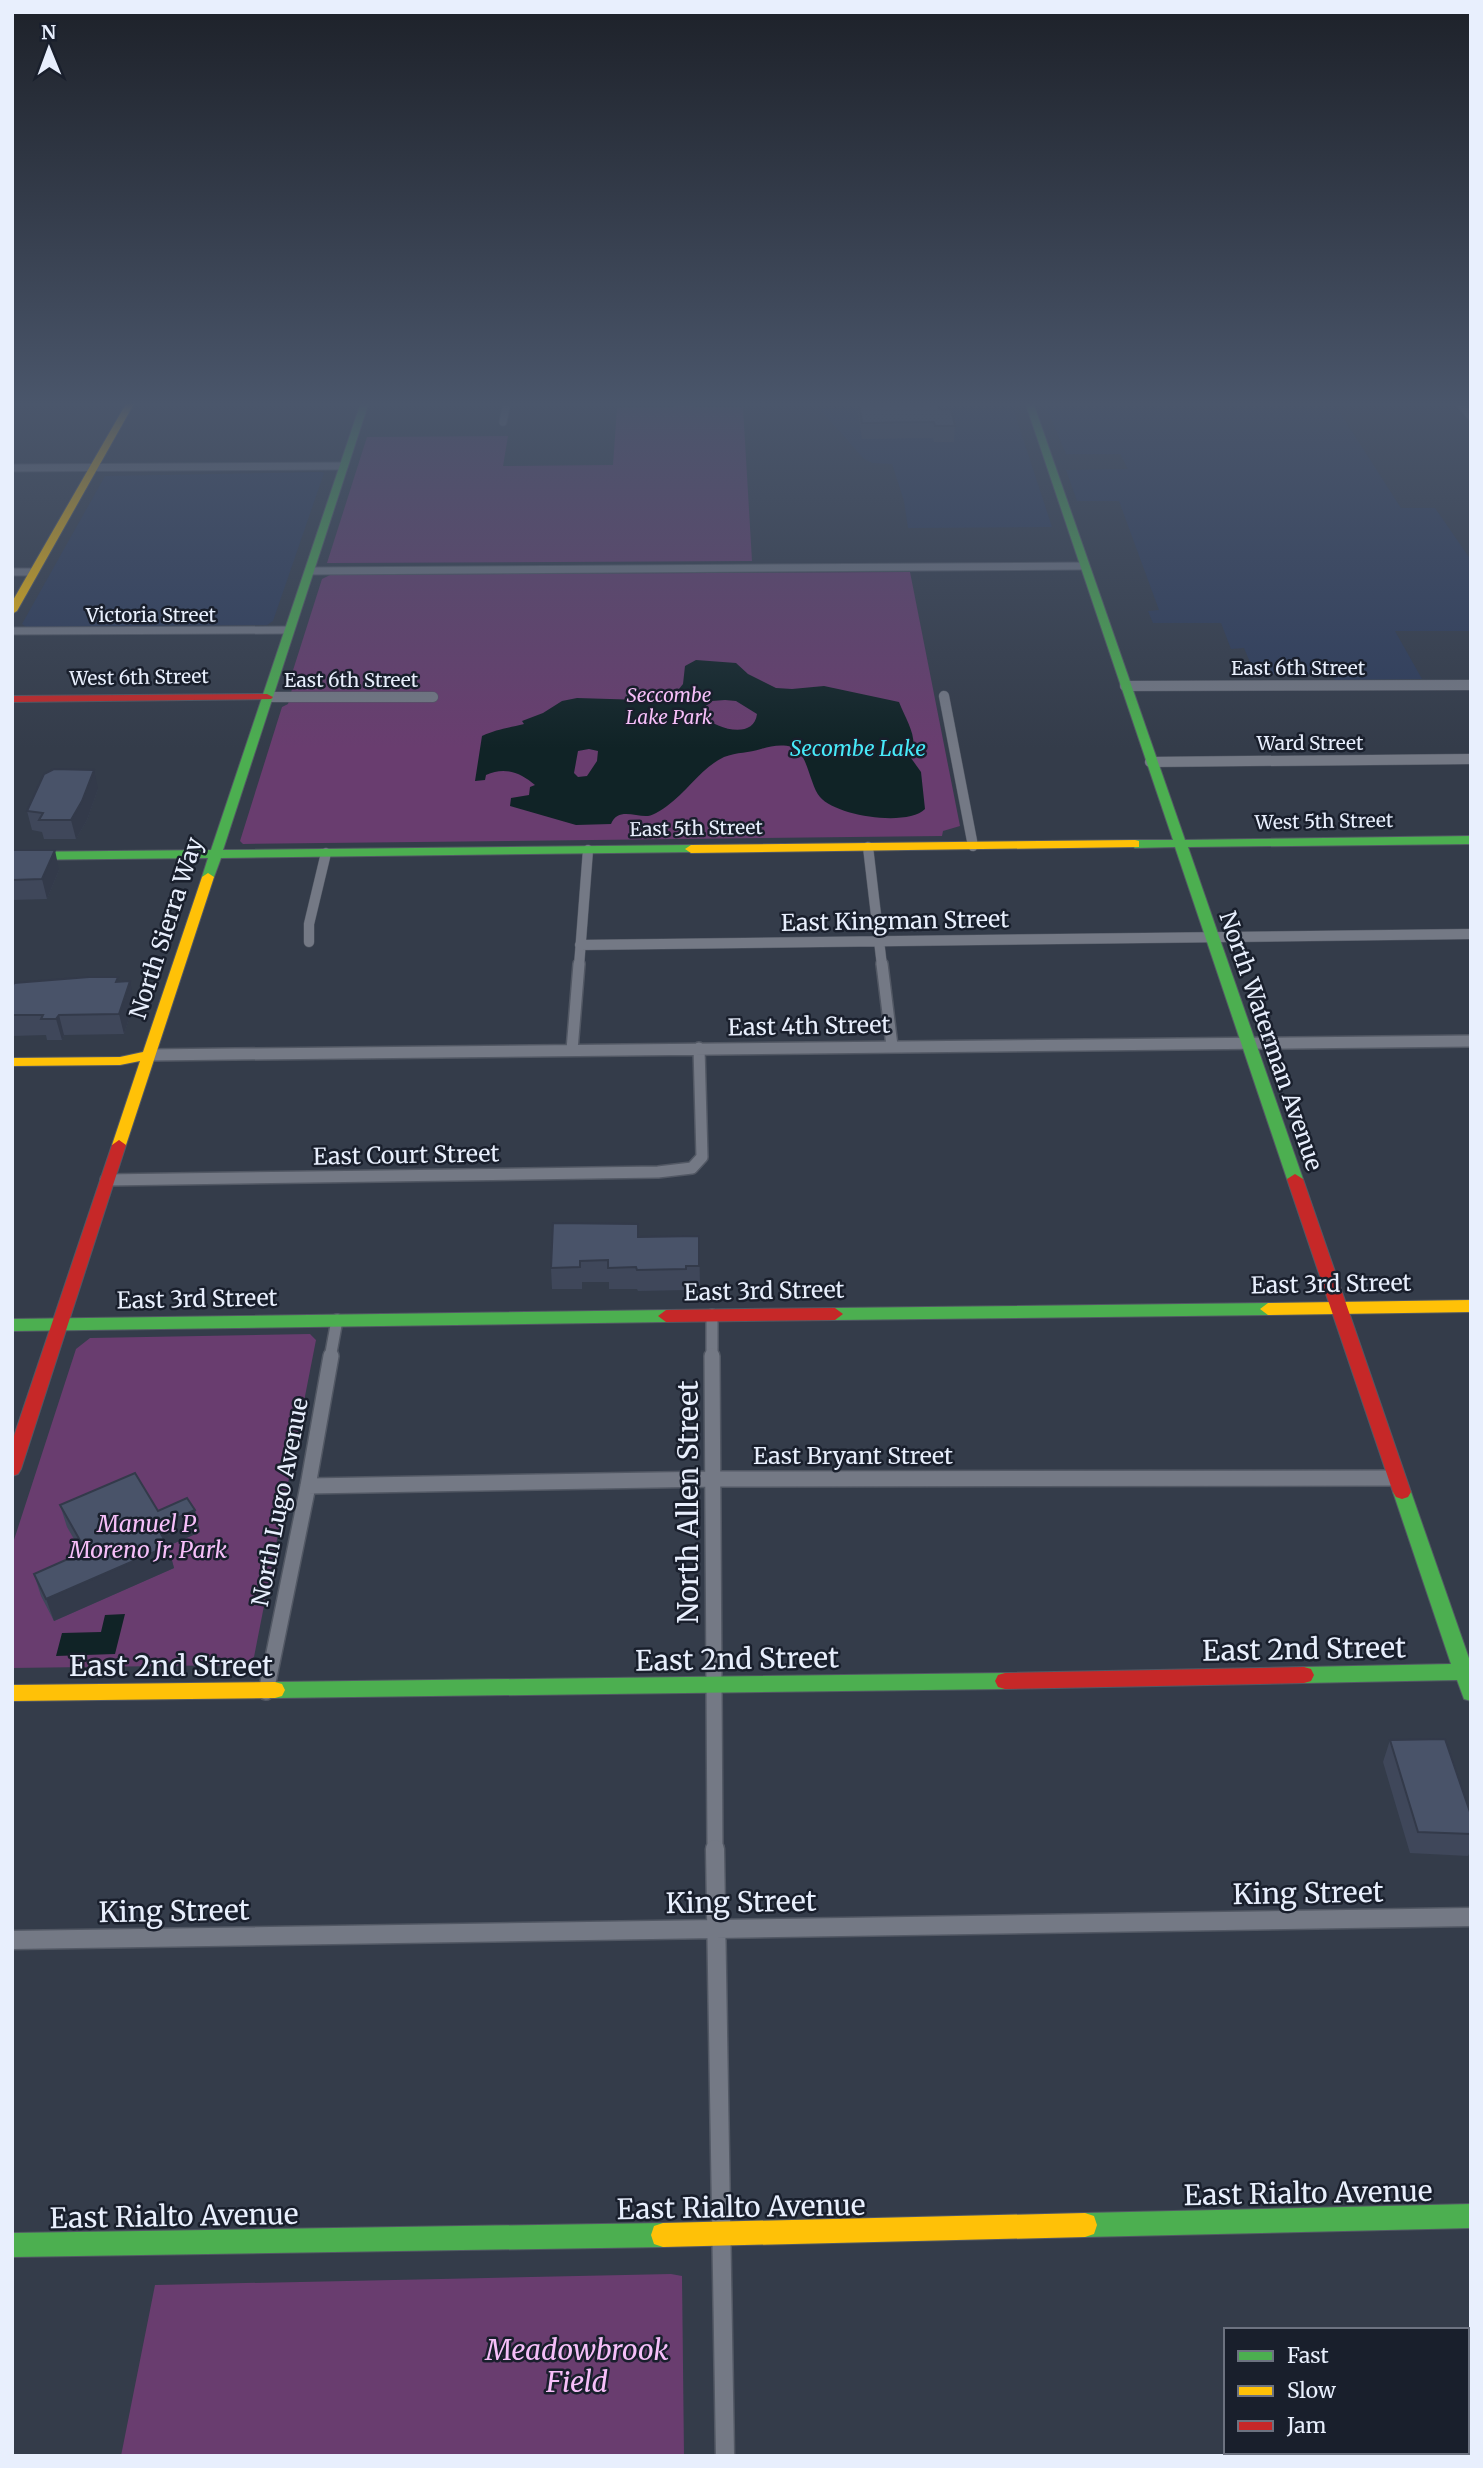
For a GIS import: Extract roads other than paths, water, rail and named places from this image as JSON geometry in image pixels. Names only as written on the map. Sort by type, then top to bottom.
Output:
[{"type":"street","points":[[12,611],[65,517]]},
{"type":"street","name":"North Sierra Way","points":[[12,1469],[327,517]]},
{"type":"street","name":"North Waterman Avenue","points":[[1068,517],[1471,1693]]},
{"type":"street","points":[[309,571],[1085,566]]},
{"type":"street","points":[[12,572],[34,572]]},
{"type":"street","name":"Victoria Street","points":[[12,631],[289,630]]},
{"type":"street","name":"East 6th Street","points":[[1125,686],[1471,685]]},
{"type":"street","name":"East 6th Street","points":[[267,697],[283,699],[432,694]]},
{"type":"street","points":[[944,696],[973,846]]},
{"type":"street","name":"West 6th Street","points":[[12,699],[267,697]]},
{"type":"street","name":"Ward Street","points":[[1150,762],[1471,759]]},
{"type":"street","name":"West 5th Street","points":[[1178,843],[1471,840]]},
{"type":"street","name":"East 5th Street","points":[[215,854],[1178,843]]},
{"type":"street","points":[[868,848],[892,1046]]},
{"type":"street","points":[[572,1050],[587,850]]},
{"type":"street","points":[[309,942],[309,924],[326,853]]},
{"type":"street","points":[[12,856],[215,854]]},
{"type":"street","name":"East Kingman Street","points":[[580,945],[1471,934]]},
{"type":"street","name":"East 4th Street","points":[[148,1055],[1471,1041]]},
{"type":"street","name":"East Court Street","points":[[106,1180],[671,1172],[692,1168],[702,1157],[699,1048]]},
{"type":"street","points":[[12,1051],[115,1049],[148,1055]]},
{"type":"street","points":[[12,1062],[120,1062],[148,1055]]},
{"type":"street","name":"East 3rd Street","points":[[12,1325],[1471,1306]]},
{"type":"street","name":"North Allen Street","points":[[712,1315],[715,1479],[715,1928],[725,2456]]},
{"type":"street","name":"North Lugo Avenue","points":[[266,1692],[308,1486],[337,1320]]},
{"type":"street","name":"East Bryant Street","points":[[308,1486],[715,1479],[1397,1478]]},
{"type":"street","name":"East 2nd Street","points":[[12,1693],[715,1686],[1463,1672]]},
{"type":"street","name":"King Street","points":[[12,1940],[1471,1917]]},
{"type":"street","name":"East Rialto Avenue","points":[[12,2245],[722,2234],[1471,2216]]},
{"type":"water","name":"Secombe Lake","points":[[696,660],[736,663],[748,674],[776,688],[824,686],[899,702],[913,737],[911,758],[921,772],[925,809],[916,814],[888,818],[856,814],[828,804],[817,792],[801,755],[792,747],[784,746],[772,746],[724,757],[708,767],[675,800],[658,812],[648,816],[622,814],[611,824],[576,825],[510,806],[511,798],[529,795],[530,787],[535,785],[512,772],[493,772],[486,775],[485,780],[475,781],[482,736],[524,724],[522,721],[543,713],[562,701],[577,698],[675,701],[680,697],[679,689],[683,684],[685,666]],"holes":[[[712,701],[736,701],[757,714],[754,722],[749,727],[734,730],[716,725],[703,716],[703,708]],[[578,751],[598,751],[597,761],[587,776],[578,777],[574,773]]]},
{"type":"water","points":[[125,1614],[115,1654],[56,1656],[62,1633],[101,1632],[105,1615]]},
{"type":"park label","name":"Seccombe Lake Park","points":[[669,706]]},
{"type":"park label","name":"Manuel P. Moreno Jr. Park","points":[[148,1537]]},
{"type":"park label","name":"Meadowbrook Field","points":[[577,2366]]}]
